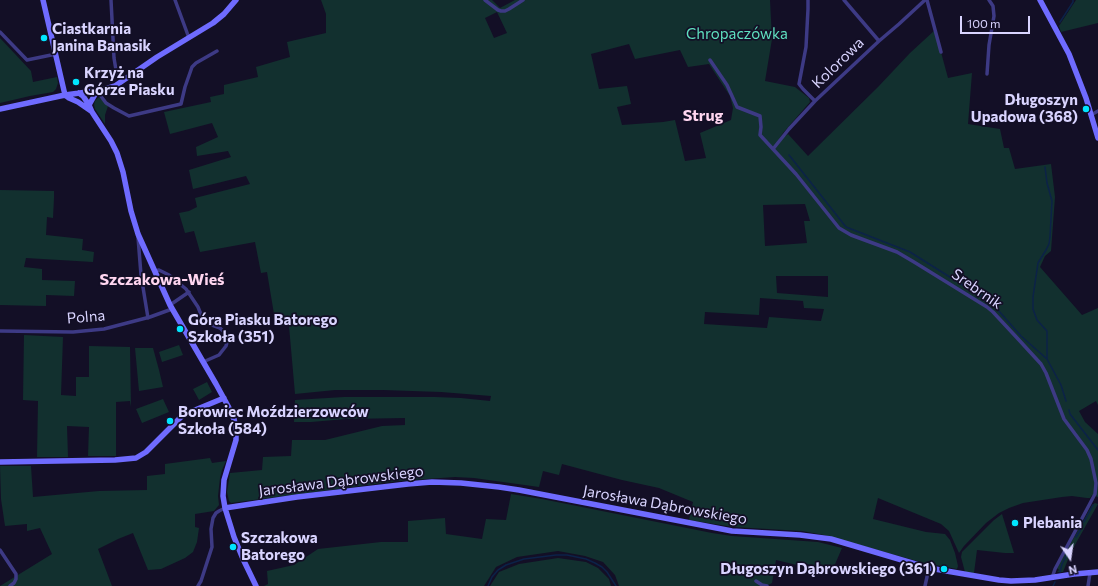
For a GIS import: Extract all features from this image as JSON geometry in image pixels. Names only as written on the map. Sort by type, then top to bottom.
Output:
[{"type":"street","points":[[43,0],[65,95],[92,112]]},
{"type":"street","points":[[111,0],[114,58],[116,70],[122,82]]},
{"type":"street","points":[[175,0],[189,38]]},
{"type":"street","points":[[0,109],[115,86],[157,57],[213,23],[224,14],[236,0]]},
{"type":"street","points":[[485,0],[501,11],[509,9],[523,0]]},
{"type":"street","points":[[808,0],[806,46],[799,84],[815,101]]},
{"type":"street","points":[[844,0],[879,41]]},
{"type":"street","points":[[987,74],[994,16],[993,6],[989,0]]},
{"type":"street","points":[[1040,0],[1069,54],[1092,115],[1098,138]]},
{"type":"street","name":"Kolorowa","points":[[772,149],[815,101],[923,1],[941,52]]},
{"type":"street","points":[[0,32],[27,60],[56,54]]},
{"type":"street","points":[[97,90],[106,103],[129,116],[181,104],[192,67],[196,63],[217,51]]},
{"type":"street","name":"Srebrnik","points":[[710,60],[727,85],[737,107],[760,116],[760,135],[796,174],[839,228],[851,235],[897,252],[987,307],[1041,364],[1064,419],[1087,450],[1091,459],[1096,483],[1095,494],[1055,569],[1052,578]]},
{"type":"street","points":[[89,105],[96,95],[97,90]]},
{"type":"street","points":[[78,102],[79,93]]},
{"type":"street","points":[[79,93],[89,105],[117,153],[138,234],[171,307],[224,398],[234,419],[237,432],[234,448],[229,461],[223,496],[225,508],[238,549],[256,586]]},
{"type":"street","points":[[1092,115],[1098,111]]},
{"type":"street","points":[[138,234],[141,275],[148,318]]},
{"type":"street","points":[[155,270],[159,270],[169,275],[186,289],[205,320],[220,328],[226,334],[228,339],[226,346],[219,355],[203,362]]},
{"type":"street","name":"Polna","points":[[0,331],[73,332],[104,329],[148,318],[171,307],[189,292]]},
{"type":"street","points":[[0,462],[115,460],[136,458],[146,452],[183,415],[224,398]]},
{"type":"street","name":"Jarosława Dąbrowskiego","points":[[225,508],[297,497],[408,484],[444,482],[480,485],[526,492],[732,531],[800,535],[831,539],[930,568],[1011,581],[1034,580],[1098,572]]},
{"type":"street","points":[[1092,500],[1098,502]]},
{"type":"street","points":[[198,586],[212,547],[211,529],[213,518],[216,513],[225,508]]},
{"type":"street","points":[[0,550],[16,574],[16,579],[10,586]]},
{"type":"street","points":[[925,586],[930,568]]},
{"type":"street","points":[[1088,586],[1090,573]]},
{"type":"street","points":[[756,581],[767,586]]},
{"type":"green space","name":"Chropaczówka","points":[[321,0],[492,0],[500,8],[515,0],[770,0],[772,39],[765,81],[795,87],[809,98],[810,102],[777,142],[788,134],[808,156],[910,53],[935,30],[948,78],[972,73],[968,124],[1000,129],[1004,148],[1009,148],[1015,169],[1051,164],[1055,197],[1051,251],[1045,256],[1040,267],[1082,315],[1098,308],[1098,405],[1096,401],[1079,411],[1085,422],[1098,434],[1098,497],[1092,495],[1090,498],[1072,496],[1062,497],[1023,503],[1009,508],[999,513],[986,523],[959,553],[949,531],[941,524],[878,498],[873,519],[926,532],[945,534],[950,540],[955,553],[958,566],[957,569],[924,563],[824,535],[802,531],[733,527],[689,520],[693,502],[659,488],[562,464],[559,475],[543,471],[539,487],[474,478],[455,477],[398,481],[231,503],[227,492],[230,473],[262,470],[263,457],[291,456],[292,440],[325,440],[382,426],[405,425],[405,418],[294,422],[295,400],[344,397],[435,397],[490,401],[491,396],[441,392],[383,390],[335,390],[295,394],[289,326],[276,326],[267,272],[261,273],[255,242],[200,252],[194,231],[185,233],[179,213],[189,211],[197,207],[195,198],[250,184],[246,176],[193,189],[189,170],[231,157],[228,151],[197,156],[196,147],[218,137],[212,123],[170,134],[164,112],[211,102],[210,97],[224,94],[224,85],[258,77],[256,67],[290,57],[287,42],[326,33],[326,14]],"holes":[[[497,12],[507,33],[494,38],[485,18]],[[629,44],[635,59],[680,50],[688,67],[709,64],[730,96],[733,108],[731,120],[700,133],[706,158],[685,161],[675,120],[622,125],[617,107],[631,104],[627,86],[599,89],[591,54]],[[805,204],[810,221],[804,221],[807,243],[765,246],[763,205]],[[776,276],[828,276],[828,297],[777,293]],[[760,298],[803,301],[804,308],[824,309],[821,321],[769,317],[767,328],[704,324],[705,312],[759,315]]]},
{"type":"green space","points":[[1076,0],[1098,0],[1098,23],[1061,32],[1059,26]]},
{"type":"green space","points":[[0,38],[31,71],[33,82],[57,77],[58,83],[56,89],[53,92],[0,103]]},
{"type":"green space","points":[[99,97],[108,106],[105,115],[105,124],[94,105],[95,101]]},
{"type":"green space","points":[[0,190],[54,191],[53,218],[47,217],[46,235],[83,239],[82,250],[94,252],[93,262],[26,258],[24,267],[42,269],[42,280],[75,281],[74,296],[46,295],[46,306],[0,305]]},
{"type":"green space","points":[[24,335],[63,337],[61,395],[76,396],[76,377],[89,377],[89,346],[130,347],[131,407],[130,401],[116,402],[116,456],[88,456],[89,427],[67,426],[68,457],[37,457],[38,401],[23,400]]},
{"type":"green space","points":[[179,345],[183,355],[162,362],[159,352]]},
{"type":"green space","points":[[135,348],[153,348],[163,387],[139,391]]},
{"type":"green space","points":[[207,382],[212,392],[199,400],[193,389]]},
{"type":"green space","points":[[163,399],[169,412],[142,423],[136,409]]},
{"type":"green space","points":[[210,458],[212,463],[226,461],[220,478],[218,496],[219,505],[214,511],[195,514],[195,527],[199,528],[197,542],[193,552],[185,558],[161,569],[148,570],[133,533],[98,549],[112,586],[0,586],[52,554],[40,528],[27,531],[27,524],[5,526],[1,499],[0,466],[31,466],[33,497],[99,491],[147,490],[147,476],[165,474],[165,464]]},
{"type":"green space","points":[[511,494],[712,533],[732,536],[818,542],[842,548],[833,569],[802,563],[801,566],[776,560],[772,583],[766,586],[619,586],[615,575],[603,562],[585,556],[558,551],[517,557],[496,567],[484,586],[264,586],[268,584],[267,571],[294,565],[318,549],[381,542],[408,542],[408,521],[445,518],[446,534],[482,539],[486,519],[506,520]]},
{"type":"green space","points":[[1095,503],[1098,504],[1071,552],[1063,572],[1057,572],[1059,570],[1057,568],[1092,505]]},
{"type":"green space","points":[[1002,514],[1014,553],[977,550],[974,573],[965,572],[961,557],[962,552]]},
{"type":"green space","points":[[558,558],[586,562],[598,568],[609,579],[611,586],[490,586],[499,572],[519,564]]},
{"type":"waterway","points":[[1060,22],[1073,0]]},
{"type":"waterway","points":[[789,155],[846,227],[910,252],[990,301],[1021,336],[1047,359],[1061,385],[1066,401]]},
{"type":"waterway","points":[[1045,167],[1047,183],[1052,201],[1050,237],[1049,244],[1038,263],[1033,297],[1033,309],[1037,320],[1047,331],[1047,359]]},
{"type":"waterway","points":[[1069,410],[1070,414],[1098,450]]},
{"type":"waterway","points":[[1084,522],[1093,505]]},
{"type":"waterway","points":[[1076,537],[1082,527]]},
{"type":"waterway","points":[[1060,572],[1062,564],[1072,545]]},
{"type":"waterway","points":[[488,586],[492,577],[498,570],[506,565],[524,559],[556,555],[567,555],[586,559],[595,563],[607,572],[616,586]]},
{"type":"waterway","points":[[1053,586],[1055,582]]},
{"type":"place","name":"Ciastkarnia Janina Banasik","points":[[44,38]]},
{"type":"place","name":"Krzyż na Górze Piasku","points":[[76,82]]},
{"type":"place","name":"Długoszyn Upadowa (368)","points":[[1086,109]]},
{"type":"place","name":"Góra Piasku Batorego Szkoła (351)","points":[[180,329]]},
{"type":"place","name":"Borowiec Moździerzowców Szkoła (584)","points":[[170,421]]},
{"type":"place","name":"Plebania","points":[[1015,523]]},
{"type":"place","name":"Szczakowa Batorego","points":[[233,547]]},
{"type":"place","name":"Długoszyn Dąbrowskiego (361)","points":[[944,569]]},
{"type":"district","name":"Strug","points":[[703,116]]},
{"type":"district","name":"Szczakowa-Wieś","points":[[162,280]]}]
